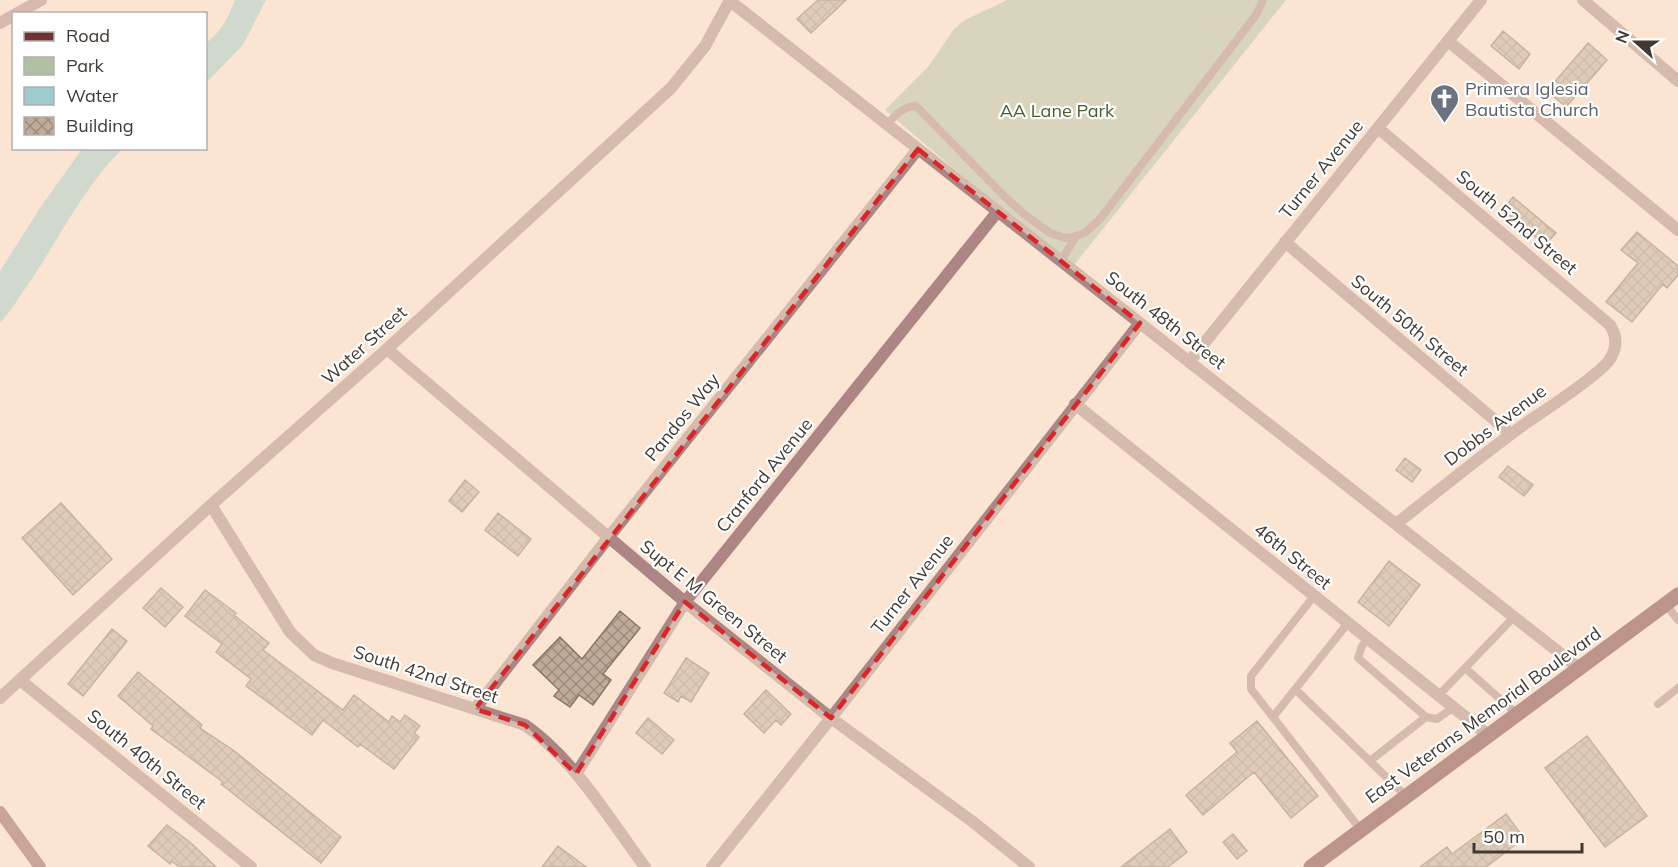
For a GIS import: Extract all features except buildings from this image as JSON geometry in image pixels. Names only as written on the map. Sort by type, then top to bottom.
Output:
[{"type":"main road","name":"East Veterans Memorial Boulevard","points":[[1311,867],[1672,600]]},
{"type":"main road","points":[[0,812],[40,867]]},
{"type":"street","points":[[19,12],[41,0]]},
{"type":"street","name":"South 48th Street","points":[[730,0],[1579,668]]},
{"type":"street","name":"Water Street","points":[[0,698],[211,505],[387,349],[671,88],[705,46],[730,0]]},
{"type":"street","name":"Turner Avenue","points":[[1189,362],[1481,0]]},
{"type":"street","points":[[1583,0],[1678,81]]},
{"type":"street","points":[[1448,41],[1678,230]]},
{"type":"street","name":"South 52nd Street","points":[[1378,128],[1610,325],[1615,332],[1616,343],[1613,352]]},
{"type":"street","name":"Pandos Way","points":[[475,709],[918,149]]},
{"type":"street","name":"Cranford Avenue","points":[[576,774],[685,602],[998,211]]},
{"type":"street","name":"South 50th Street","points":[[1285,242],[1510,435]]},
{"type":"street","name":"Turner Avenue","points":[[712,867],[1140,323]]},
{"type":"street","name":"Supt E M Green Street","points":[[387,349],[685,602],[831,718],[973,822],[1029,867]]},
{"type":"street","name":"Dobbs Avenue","points":[[1396,524],[1510,435],[1594,374],[1610,360],[1613,352]]},
{"type":"street","name":"46th Street","points":[[1075,404],[1488,735]]},
{"type":"street","name":"South 42nd Street","points":[[211,505],[290,632],[314,655],[525,725],[546,742],[576,774],[645,867]]},
{"type":"street","name":"South 40th Street","points":[[20,680],[251,867]]},
{"type":"lane","points":[[887,124],[903,109],[916,106],[1024,214],[1042,228],[1058,236],[1065,238],[1076,236],[1085,233],[1106,211],[1256,15],[1263,0]]},
{"type":"lane","points":[[1061,261],[1076,236]]},
{"type":"lane","points":[[1314,596],[1251,676],[1251,689],[1361,830]]},
{"type":"lane","points":[[1672,600],[1678,620]]},
{"type":"lane","points":[[1439,695],[1514,617]]},
{"type":"lane","points":[[1273,717],[1348,622]]},
{"type":"lane","points":[[1368,639],[1362,646],[1358,658],[1426,717],[1437,718],[1454,707]]},
{"type":"lane","points":[[1465,668],[1517,714]]},
{"type":"lane","points":[[1658,704],[1678,688]]},
{"type":"lane","points":[[1296,689],[1406,796]]},
{"type":"lane","points":[[1370,761],[1426,717]]},
{"type":"path","points":[[1214,24],[1234,44]]},
{"type":"highlighted area","points":[[918,149],[1140,323],[831,718],[685,602],[576,774],[525,725],[475,709]]},
{"type":"green space","name":"AA Lane Park","points":[[1007,0],[1286,0],[1071,269],[885,110],[928,67],[954,29],[965,20]]},
{"type":"water","points":[[235,0],[266,0],[243,45],[207,82],[207,42],[224,24]]},
{"type":"water","points":[[81,150],[121,150],[94,181],[37,271],[0,323],[0,271],[42,205]]},
{"type":"place","name":"Primera Iglesia Bautista Church","points":[[1444,124]]}]
